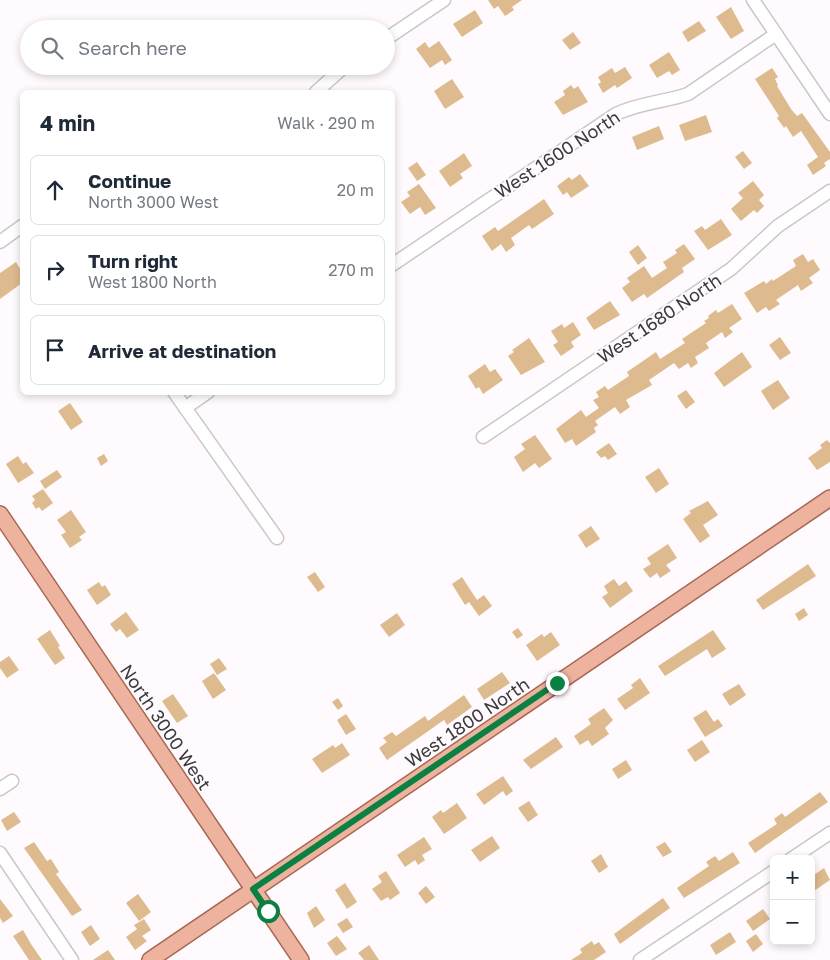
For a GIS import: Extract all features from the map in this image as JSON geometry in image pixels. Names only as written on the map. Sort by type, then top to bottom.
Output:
[{"type":"main road","name":"West 1800 North","points":[[150,960],[830,498]]},
{"type":"main road","name":"North 3000 West","points":[[0,514],[301,960]]},
{"type":"street","points":[[395,32],[444,0]]},
{"type":"street","points":[[753,0],[829,110]]},
{"type":"street","name":"West 1600 North","points":[[395,263],[616,114],[632,106],[671,100],[688,94],[776,34]]},
{"type":"street","points":[[318,90],[335,75]]},
{"type":"street","name":"West 1680 North","points":[[483,437],[731,269],[778,226],[830,191]]},
{"type":"street","points":[[0,242],[20,227]]},
{"type":"street","points":[[176,395],[277,538]]},
{"type":"street","points":[[185,408],[204,395]]},
{"type":"street","points":[[0,790],[12,781]]},
{"type":"street","points":[[797,855],[830,833]]},
{"type":"street","points":[[0,853],[72,960]]},
{"type":"street","points":[[640,960],[770,873]]},
{"type":"building","points":[[488,0],[522,0],[512,7],[514,10],[505,16],[498,6],[494,9]]},
{"type":"building","points":[[731,7],[744,31],[731,39],[716,17]]},
{"type":"building","points":[[475,10],[483,23],[462,37],[453,24]]},
{"type":"building","points":[[699,21],[706,31],[688,42],[682,32]]},
{"type":"building","points":[[573,32],[581,43],[570,50],[562,40]]},
{"type":"building","points":[[439,41],[452,60],[445,65],[442,60],[430,68],[416,49],[425,42],[429,48]]},
{"type":"building","points":[[669,52],[680,70],[672,75],[669,71],[657,78],[649,65]]},
{"type":"building","points":[[625,67],[632,78],[617,88],[615,85],[603,93],[598,84],[601,82],[598,77],[612,68],[615,73]]},
{"type":"building","points":[[772,68],[778,77],[775,79],[777,86],[791,109],[797,116],[802,113],[830,152],[830,159],[824,163],[826,166],[813,175],[807,165],[818,157],[801,131],[793,137],[786,126],[784,128],[777,118],[779,116],[755,79]]},
{"type":"building","points":[[452,79],[464,97],[445,109],[434,91]]},
{"type":"building","points":[[571,85],[574,89],[578,86],[588,102],[563,115],[554,102],[565,95],[563,91]]},
{"type":"building","points":[[706,115],[712,132],[685,141],[679,125]]},
{"type":"building","points":[[659,126],[664,139],[637,150],[632,137]]},
{"type":"building","points":[[743,151],[752,163],[744,169],[735,157]]},
{"type":"building","points":[[464,153],[472,166],[460,174],[463,178],[450,187],[439,171]]},
{"type":"building","points":[[417,162],[426,175],[417,181],[408,168]]},
{"type":"building","points":[[580,174],[589,186],[571,198],[567,192],[563,195],[557,186],[569,177],[572,180]]},
{"type":"building","points":[[753,181],[764,195],[759,200],[764,206],[757,213],[754,210],[741,221],[731,209],[743,198],[738,193]]},
{"type":"building","points":[[419,184],[436,208],[425,215],[420,207],[410,214],[401,202],[410,196],[407,192]]},
{"type":"building","points":[[544,199],[554,214],[532,229],[529,225],[511,238],[515,245],[506,252],[501,244],[492,251],[482,236],[495,227],[498,231]]},
{"type":"building","points":[[721,219],[732,235],[708,250],[694,231],[702,226],[705,230]]},
{"type":"building","points":[[684,244],[695,259],[682,268],[684,272],[647,298],[644,294],[632,302],[622,288],[630,282],[627,278],[644,266],[652,278],[667,268],[663,262],[677,253],[675,250]]},
{"type":"building","points":[[638,245],[647,258],[638,265],[629,252]]},
{"type":"building","points":[[803,254],[808,262],[813,259],[820,270],[809,278],[813,283],[801,291],[798,285],[776,300],[780,304],[769,311],[766,307],[757,313],[744,293],[764,281],[766,284],[772,279],[773,281],[796,266],[793,260]]},
{"type":"building","points":[[16,262],[20,269],[20,284],[0,299],[0,273]]},
{"type":"building","points":[[610,301],[620,315],[594,330],[586,318]]},
{"type":"building","points":[[732,304],[742,319],[729,328],[733,332],[725,338],[722,332],[706,343],[709,348],[695,357],[698,363],[691,368],[688,363],[679,369],[674,363],[649,380],[652,385],[626,400],[630,407],[620,414],[615,407],[595,421],[598,425],[594,428],[596,432],[576,446],[572,439],[565,443],[556,429],[581,410],[586,417],[599,408],[593,400],[599,397],[596,392],[605,386],[608,390],[629,376],[627,372],[656,352],[660,359],[685,343],[682,339],[706,323],[704,321],[709,318],[708,316],[716,310],[718,313]]},
{"type":"building","points":[[573,322],[581,335],[571,342],[574,347],[561,356],[553,345],[558,342],[551,331],[562,324],[564,328]]},
{"type":"building","points":[[780,337],[791,353],[780,360],[769,345]]},
{"type":"building","points":[[529,338],[545,362],[521,375],[508,356],[514,352],[512,350]]},
{"type":"building","points":[[742,352],[752,367],[724,387],[714,373]]},
{"type":"building","points":[[485,364],[490,372],[495,369],[503,380],[483,394],[479,387],[476,389],[468,376]]},
{"type":"building","points":[[778,380],[790,398],[773,410],[761,391]]},
{"type":"building","points":[[686,390],[695,402],[686,409],[677,396]]},
{"type":"building","points":[[70,403],[83,422],[71,430],[58,411]]},
{"type":"building","points":[[535,435],[552,459],[539,468],[535,463],[523,472],[514,457],[525,449],[521,444]]},
{"type":"building","points":[[827,440],[830,443],[830,462],[817,470],[808,458],[822,448],[820,445]]},
{"type":"building","points":[[609,443],[617,454],[608,460],[605,456],[601,458],[596,452]]},
{"type":"building","points":[[104,454],[108,461],[101,466],[97,458]]},
{"type":"building","points":[[18,456],[23,464],[26,462],[34,473],[18,483],[6,464]]},
{"type":"building","points":[[659,468],[669,484],[656,493],[645,477]]},
{"type":"building","points":[[57,470],[62,477],[45,489],[40,481]]},
{"type":"building","points":[[43,489],[53,503],[42,511],[39,507],[36,509],[32,503],[35,500],[32,496]]},
{"type":"building","points":[[708,501],[718,515],[703,525],[710,536],[700,543],[683,519],[691,513],[689,511]]},
{"type":"building","points":[[71,510],[86,532],[79,537],[82,540],[70,548],[61,535],[66,532],[57,520]]},
{"type":"building","points":[[591,526],[600,539],[586,548],[578,535]]},
{"type":"building","points":[[668,544],[677,558],[666,565],[671,571],[660,578],[657,573],[650,578],[643,569],[651,564],[647,558]]},
{"type":"building","points":[[808,564],[816,576],[763,610],[756,600]]},
{"type":"building","points":[[315,572],[325,587],[318,592],[307,577]]},
{"type":"building","points":[[462,577],[477,600],[484,595],[492,606],[479,616],[469,602],[465,605],[452,584]]},
{"type":"building","points":[[614,579],[619,586],[626,581],[633,591],[610,608],[602,597],[608,593],[604,586]]},
{"type":"building","points":[[99,582],[102,587],[105,585],[111,595],[97,605],[87,590]]},
{"type":"building","points":[[804,608],[808,615],[799,621],[795,614]]},
{"type":"building","points":[[126,612],[139,630],[127,638],[120,629],[116,632],[110,624]]},
{"type":"building","points":[[397,613],[405,625],[389,637],[380,625]]},
{"type":"building","points":[[518,628],[523,635],[517,639],[512,632]]},
{"type":"building","points":[[50,630],[65,658],[55,665],[37,639]]},
{"type":"building","points":[[713,630],[726,649],[712,658],[707,649],[665,676],[658,666]]},
{"type":"building","points":[[551,632],[560,645],[537,661],[526,645],[542,634],[544,637]]},
{"type":"building","points":[[9,656],[19,670],[7,678],[0,668],[0,662]]},
{"type":"building","points":[[219,658],[227,669],[217,675],[210,664]]},
{"type":"building","points":[[502,672],[510,683],[484,700],[477,689]]},
{"type":"building","points":[[214,673],[226,690],[213,699],[202,681]]},
{"type":"building","points":[[640,678],[650,693],[625,710],[617,699],[633,688],[631,685]]},
{"type":"building","points":[[739,684],[746,695],[730,706],[722,694]]},
{"type":"building","points":[[173,694],[188,716],[177,723],[162,701]]},
{"type":"building","points":[[464,695],[472,707],[447,725],[444,720],[387,760],[379,748],[387,742],[383,738],[392,732],[396,736],[425,716],[428,721]]},
{"type":"building","points":[[338,698],[343,706],[338,710],[332,702]]},
{"type":"building","points":[[604,708],[613,720],[605,728],[609,734],[592,746],[588,740],[580,745],[574,736],[591,724],[588,719]]},
{"type":"building","points":[[706,710],[714,722],[718,719],[723,726],[705,737],[693,718]]},
{"type":"building","points":[[346,714],[356,729],[346,735],[337,720]]},
{"type":"building","points":[[556,737],[563,747],[531,769],[523,760]]},
{"type":"building","points":[[702,740],[710,752],[695,762],[687,750]]},
{"type":"building","points":[[342,743],[350,755],[322,773],[312,759],[333,745],[335,748]]},
{"type":"building","points":[[626,760],[632,770],[618,779],[612,769]]},
{"type":"building","points":[[503,776],[513,791],[506,796],[503,791],[484,805],[476,794]]},
{"type":"building","points":[[820,792],[828,802],[755,853],[748,843],[777,824],[774,819],[782,813],[785,817]]},
{"type":"building","points":[[529,801],[538,815],[528,822],[518,808]]},
{"type":"building","points":[[457,803],[467,818],[444,834],[432,817],[441,810],[443,813]]},
{"type":"building","points":[[14,812],[21,822],[7,831],[1,820]]},
{"type":"building","points":[[492,836],[500,848],[480,862],[471,850]]},
{"type":"building","points":[[424,837],[432,849],[422,855],[425,860],[418,865],[415,860],[405,867],[397,855]]},
{"type":"building","points":[[34,842],[47,861],[51,859],[59,872],[56,874],[82,910],[72,916],[24,848]]},
{"type":"building","points":[[665,842],[672,852],[663,857],[656,847]]},
{"type":"building","points":[[733,852],[740,863],[684,898],[677,888],[709,866],[706,862],[715,856],[719,861]]},
{"type":"building","points":[[601,854],[608,867],[599,873],[591,861]]},
{"type":"building","points":[[824,868],[830,880],[815,890],[815,874]]},
{"type":"building","points":[[386,871],[400,893],[390,900],[388,897],[381,901],[372,889],[382,882],[378,876]]},
{"type":"building","points":[[345,883],[357,902],[347,909],[335,890]]},
{"type":"building","points":[[426,886],[435,897],[426,904],[418,893]]},
{"type":"building","points":[[138,894],[151,912],[139,921],[126,903]]},
{"type":"building","points":[[663,898],[670,908],[620,944],[614,934]]},
{"type":"building","points":[[0,899],[13,916],[3,923],[0,918]]},
{"type":"building","points":[[316,906],[325,920],[314,928],[307,913]]},
{"type":"building","points":[[763,909],[770,919],[753,931],[746,921]]},
{"type":"building","points":[[347,918],[353,927],[343,933],[337,924]]},
{"type":"building","points":[[144,919],[151,930],[142,936],[147,941],[135,950],[126,937],[137,929],[134,925]]},
{"type":"building","points":[[91,925],[100,939],[90,946],[81,932]]},
{"type":"building","points":[[23,930],[42,960],[29,960],[13,936]]},
{"type":"building","points":[[730,932],[736,942],[716,955],[710,945]]},
{"type":"building","points":[[756,934],[763,944],[753,952],[746,941]]},
{"type":"building","points":[[337,936],[347,949],[336,956],[327,943]]},
{"type":"building","points":[[592,941],[594,945],[599,942],[606,952],[594,960],[571,960],[582,953],[580,949]]},
{"type":"building","points":[[369,945],[379,960],[364,960],[358,953]]},
{"type":"building","points":[[108,950],[115,960],[93,960]]},
{"type":"route","points":[[268,911],[253,889],[557,683]]}]
